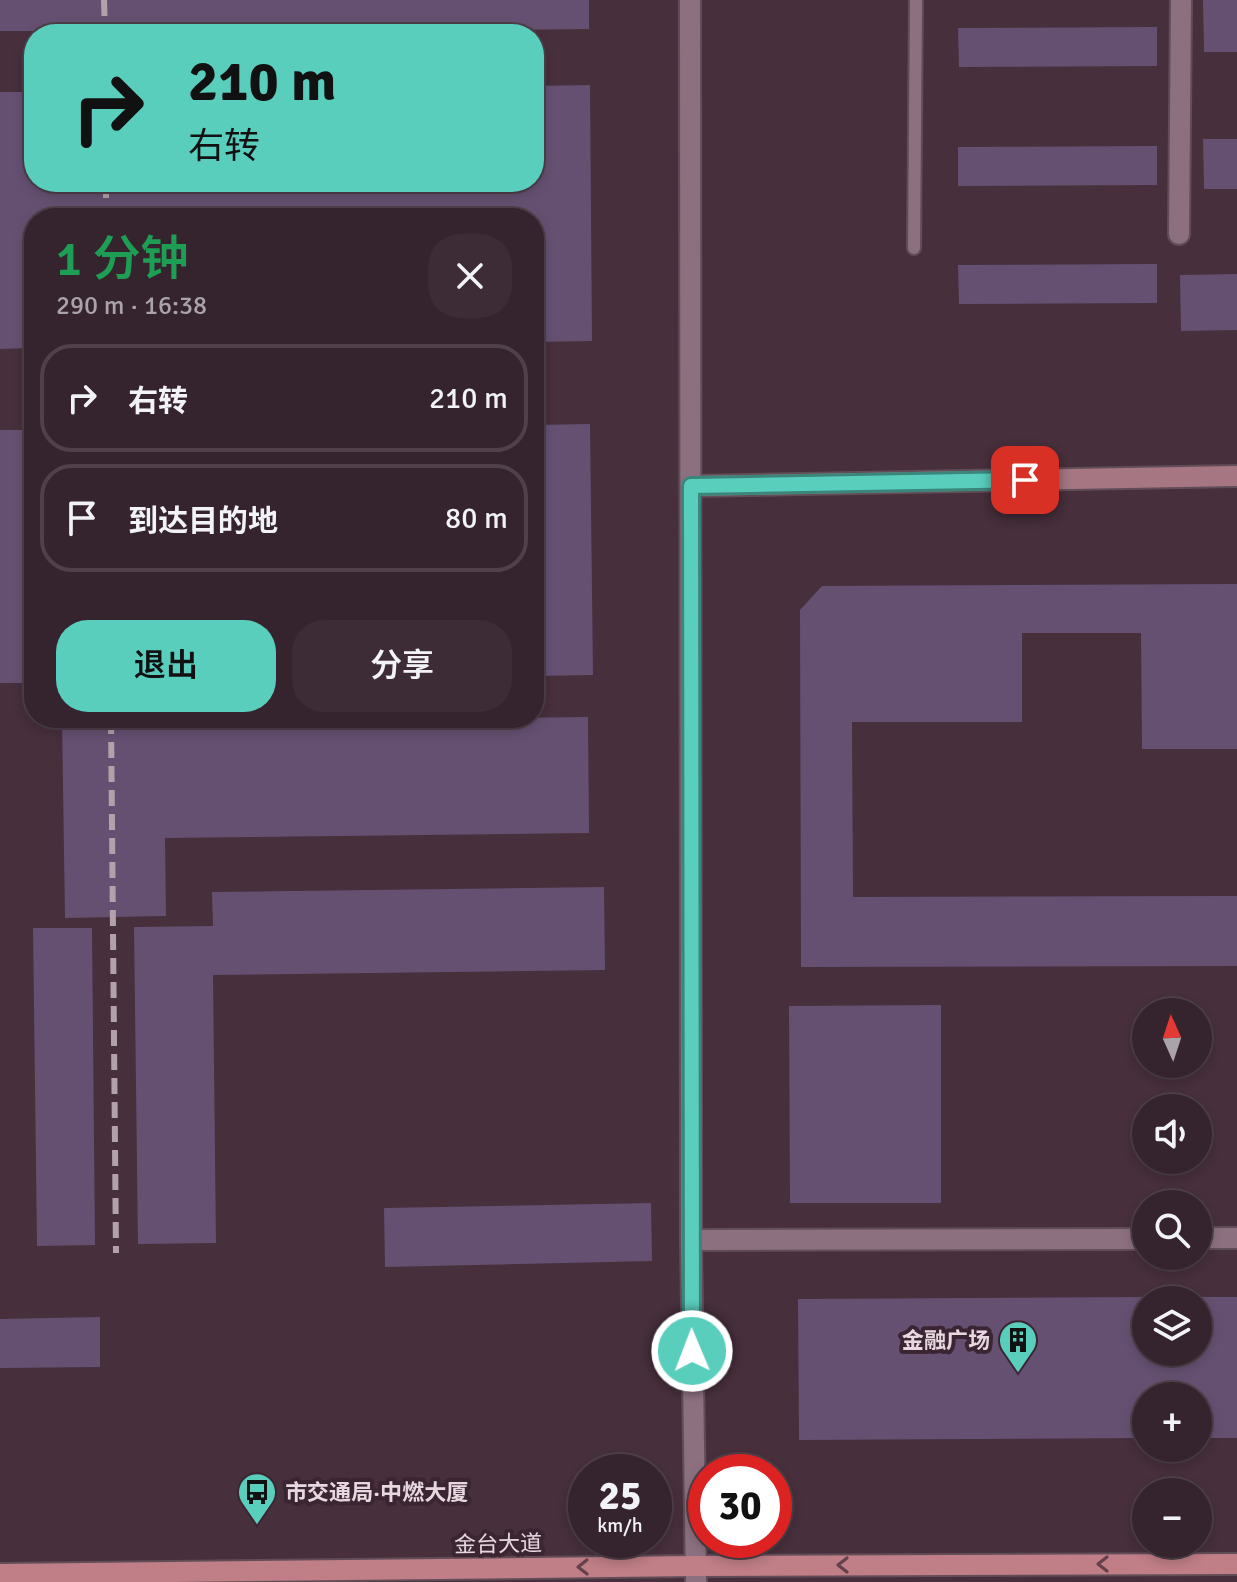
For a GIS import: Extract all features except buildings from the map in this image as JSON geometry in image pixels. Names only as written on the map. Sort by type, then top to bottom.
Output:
[{"type":"main road","name":"金台大道","points":[[0,1574],[696,1574],[1237,1564]]},
{"type":"street","points":[[690,0],[691,1240],[696,1574]]},
{"type":"street","points":[[1179,234],[1181,0]]},
{"type":"street","points":[[691,486],[1237,476]]},
{"type":"street","points":[[1212,1238],[1237,1238]]},
{"type":"street","points":[[691,1240],[1132,1239]]},
{"type":"lane","points":[[914,248],[916,0]]},
{"type":"railway","points":[[104,0],[105,24]]},
{"type":"railway","points":[[106,192],[106,208]]},
{"type":"railway","points":[[111,728],[116,1253]]},
{"type":"place","name":"金融广场","points":[[1018,1374]]},
{"type":"place","name":"市交通局·中燃大厦","points":[[257,1526]]},
{"type":"route","points":[[692,1351],[691,486],[1025,480]]}]
